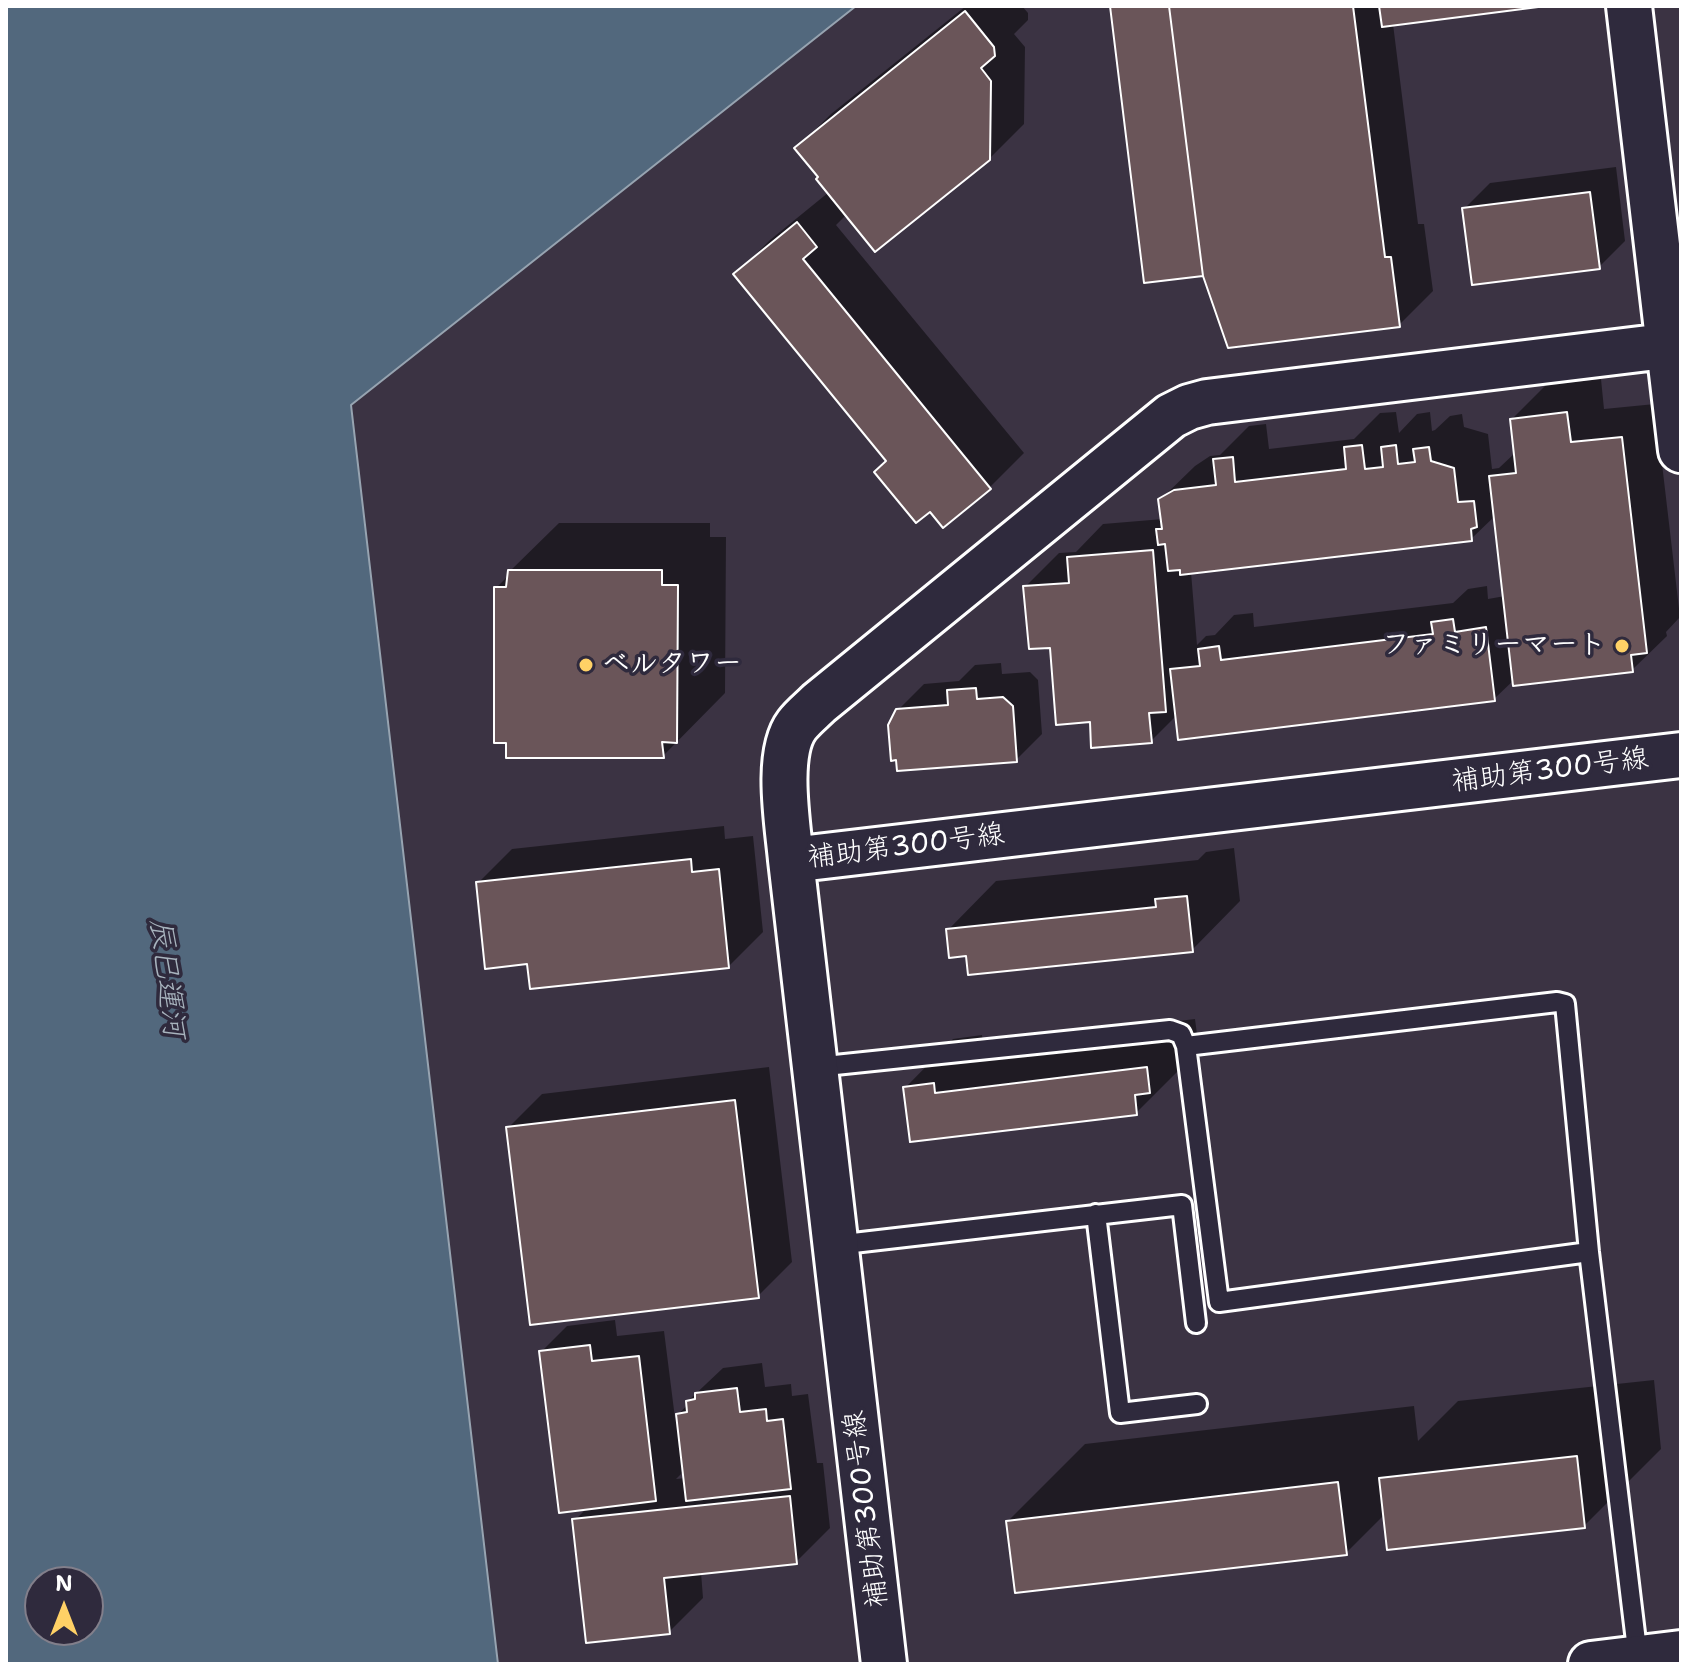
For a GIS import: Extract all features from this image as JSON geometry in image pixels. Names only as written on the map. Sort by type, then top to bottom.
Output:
[{"type":"street","points":[[1629,6],[1675,345],[1681,450]]},
{"type":"street","points":[[791,860],[784,786],[786,756],[795,727],[830,693],[1171,416],[1207,402],[1675,345]]},
{"type":"street","name":"補助第300号線","points":[[884,1664],[791,860],[1681,755]]},
{"type":"street","points":[[1591,1664],[1681,1653]]},
{"type":"lane","points":[[1186,1046],[1557,1002],[1565,1004],[1589,1252],[1638,1658]]},
{"type":"lane","points":[[816,1067],[1170,1030],[1181,1034],[1186,1046],[1219,1302],[1589,1252]]},
{"type":"lane","points":[[836,1245],[1182,1205],[1196,1323]]},
{"type":"lane","points":[[1096,1214],[1120,1413],[1197,1404]]},
{"type":"water","name":"辰巳運河","points":[[6,6],[856,6],[351,405],[498,1664],[6,1664]]},
{"type":"building","points":[[1110,6],[1169,6],[1203,276],[1144,283]]},
{"type":"building","points":[[1169,6],[1353,6],[1385,257],[1391,257],[1400,327],[1228,348],[1203,276]]},
{"type":"building","points":[[1379,6],[1546,6],[1382,27]]},
{"type":"building","points":[[965,11],[994,47],[995,56],[981,68],[991,81],[990,160],[875,252],[794,148]]},
{"type":"building","points":[[1590,192],[1600,269],[1472,285],[1462,208]]},
{"type":"building","points":[[797,222],[817,247],[803,259],[991,489],[943,528],[930,512],[916,523],[874,472],[886,461],[733,274]]},
{"type":"building","points":[[1567,412],[1571,442],[1622,437],[1647,653],[1631,655],[1633,672],[1513,686],[1489,476],[1516,473],[1510,419]]},
{"type":"building","points":[[1362,445],[1365,469],[1383,467],[1381,447],[1396,445],[1398,464],[1415,462],[1413,449],[1429,447],[1431,461],[1454,468],[1458,502],[1474,501],[1477,527],[1471,529],[1472,541],[1180,575],[1180,570],[1168,571],[1165,544],[1158,545],[1156,529],[1162,529],[1158,499],[1174,490],[1216,485],[1213,459],[1233,457],[1235,482],[1346,469],[1344,447]]},
{"type":"building","points":[[1153,550],[1166,712],[1149,713],[1152,743],[1091,748],[1090,722],[1056,725],[1050,648],[1029,649],[1023,586],[1069,583],[1067,557]]},
{"type":"building","name":"ベルタワー","points":[[508,570],[662,570],[662,585],[678,585],[677,743],[662,742],[664,758],[506,758],[506,743],[494,743],[494,587],[506,587]]},
{"type":"building","points":[[1453,619],[1455,632],[1486,627],[1495,701],[1178,740],[1170,669],[1200,666],[1198,649],[1219,646],[1221,660],[1433,634],[1431,622]]},
{"type":"building","points":[[976,688],[977,699],[1003,697],[1013,706],[1017,762],[897,771],[896,760],[891,761],[888,725],[896,709],[948,705],[947,690]]},
{"type":"building","points":[[691,859],[692,872],[719,869],[729,968],[530,989],[527,964],[485,969],[476,882]]},
{"type":"building","points":[[1187,896],[1193,952],[968,975],[966,956],[949,958],[946,929],[1156,907],[1155,899]]},
{"type":"building","points":[[1147,1067],[1150,1093],[1135,1095],[1137,1115],[910,1142],[903,1087],[934,1083],[935,1093]]},
{"type":"building","points":[[735,1100],[759,1298],[530,1325],[506,1127]]},
{"type":"building","points":[[590,1345],[592,1361],[639,1356],[656,1501],[559,1513],[539,1351]]},
{"type":"building","points":[[737,1388],[740,1412],[766,1409],[767,1421],[783,1419],[791,1489],[686,1501],[676,1414],[687,1412],[686,1401],[695,1399],[695,1393]]},
{"type":"building","points":[[1577,1456],[1585,1528],[1387,1550],[1379,1478]]},
{"type":"building","points":[[1338,1482],[1347,1555],[1015,1593],[1006,1521]]},
{"type":"building","points":[[790,1496],[797,1564],[664,1578],[670,1634],[586,1643],[572,1519]]},
{"type":"place","name":"ファミリーマート","points":[[1622,646]]},
{"type":"place","name":"ベルタワー","points":[[586,665]]}]
